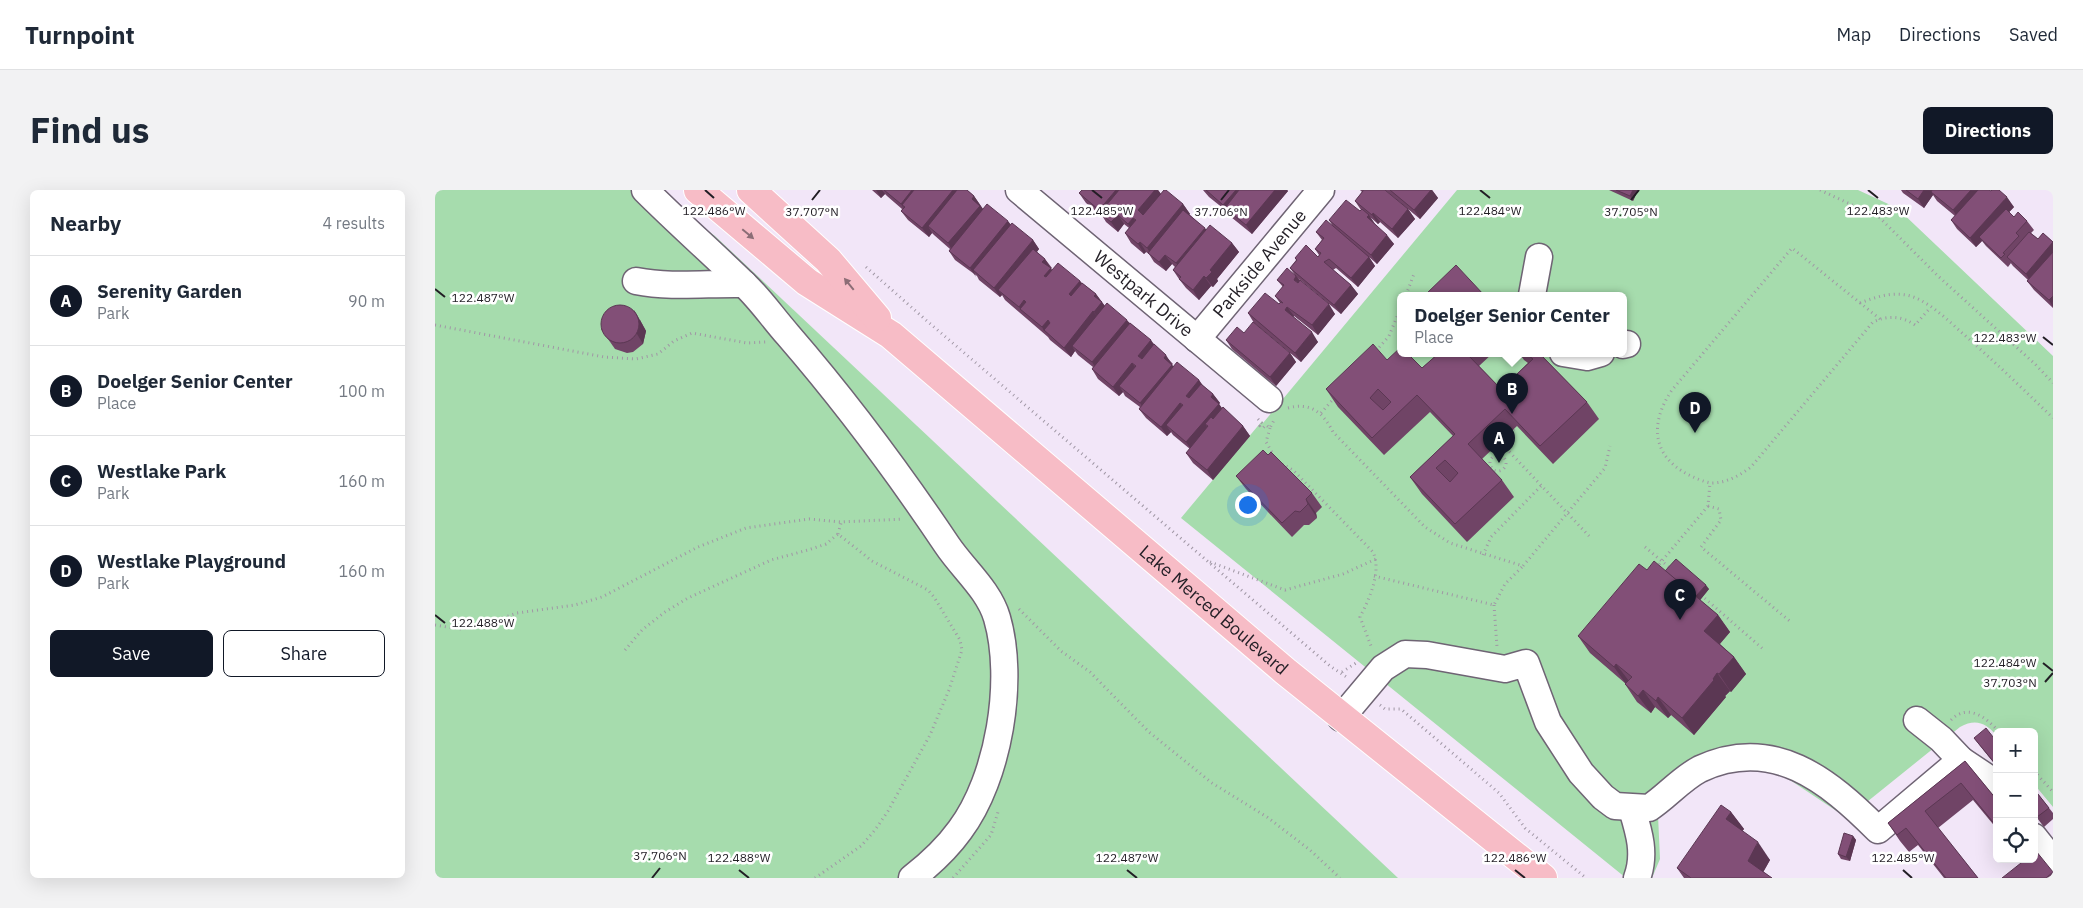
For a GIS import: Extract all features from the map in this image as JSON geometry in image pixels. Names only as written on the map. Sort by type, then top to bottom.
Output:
[{"type":"main road","name":"Lake Merced Boulevard","points":[[698,190],[802,278],[891,335],[1217,615],[1341,718],[1543,878]]},
{"type":"main road","name":"Lake Merced Boulevard","points":[[751,190],[828,260],[891,335]]},
{"type":"street","points":[[645,190],[744,284],[826,379],[865,427],[948,547],[984,593],[997,616],[1005,664],[1005,688],[995,753],[975,805],[961,829],[941,852],[912,878]]},
{"type":"street","name":"Westpark Drive","points":[[1019,190],[1269,399]]},
{"type":"street","name":"Parkside Avenue","points":[[1197,339],[1321,190]]},
{"type":"street","points":[[1533,292],[1539,257]]},
{"type":"street","points":[[636,281],[657,285],[681,286],[711,283],[744,284]]},
{"type":"street","points":[[1341,718],[1383,668],[1405,654],[1427,654],[1505,669],[1526,663],[1548,722],[1581,773],[1603,797],[1615,806],[1632,809],[1649,808],[1700,770],[1731,758],[1749,756],[1768,758],[1790,764],[1816,777],[1857,808],[1878,830],[1961,760]]},
{"type":"street","points":[[1926,727],[1961,760],[1985,776],[1993,785]]},
{"type":"street","points":[[1632,809],[1641,840],[1642,866],[1637,878]]},
{"type":"street","points":[[2038,842],[2053,861]]},
{"type":"path","points":[[1820,190],[1880,218],[1938,276],[2035,364],[2053,383]]},
{"type":"path","points":[[1879,319],[1792,248],[1663,402],[1657,432],[1660,448],[1680,470],[1710,483],[1738,477],[1751,467],[1873,322],[1879,319],[1894,317],[1907,320],[1915,325],[1930,308]]},
{"type":"path","points":[[861,262],[927,321],[1330,666],[1342,672],[1385,709],[1401,709],[1499,793],[1525,828],[1586,878]]},
{"type":"path","points":[[1407,292],[1414,274]]},
{"type":"path","points":[[1860,303],[1886,294],[1915,298],[1940,314],[1981,349],[2053,418]]},
{"type":"path","points":[[1371,357],[1389,336],[1397,317]]},
{"type":"path","points":[[435,325],[461,332],[604,357],[636,359],[658,354],[674,341],[692,333],[747,343],[760,343],[775,342],[786,333]]},
{"type":"path","points":[[1339,392],[1321,413],[1333,432],[1425,527],[1450,543],[1523,566]]},
{"type":"path","points":[[1270,428],[1266,442],[1275,457]]},
{"type":"path","points":[[1514,429],[1502,444],[1589,536]]},
{"type":"path","points":[[1505,669],[1497,652],[1494,605],[1505,584],[1523,566],[1605,468],[1610,446]]},
{"type":"path","points":[[1502,455],[1506,462],[1502,470],[1492,468],[1491,459],[1497,454],[1502,455],[1509,451]]},
{"type":"path","points":[[1484,457],[1491,459]]},
{"type":"path","points":[[1279,462],[1293,470],[1373,552],[1376,559],[1372,594],[1360,617],[1371,646]]},
{"type":"path","points":[[1656,569],[1708,506],[1710,483]]},
{"type":"path","points":[[1483,554],[1491,537],[1541,486]]},
{"type":"path","points":[[1708,506],[1719,509],[1721,520],[1701,547],[1792,623]]},
{"type":"path","points":[[435,624],[459,629],[477,627],[517,613],[575,605],[602,597],[698,547],[746,528],[809,519],[841,522],[913,518],[933,524]]},
{"type":"path","points":[[625,650],[642,630],[665,612],[689,598],[771,560],[826,544],[838,534],[841,522]]},
{"type":"path","points":[[815,878],[861,846],[875,830],[888,810],[930,735],[949,690],[962,650],[960,640],[928,590],[879,566],[838,534]]},
{"type":"path","points":[[1645,547],[1677,574]]},
{"type":"path","points":[[1208,561],[1285,590],[1343,574],[1376,559]]},
{"type":"path","points":[[1374,576],[1494,605]]},
{"type":"path","points":[[1698,593],[1763,649]]},
{"type":"path","points":[[1014,604],[1061,651],[1090,672],[1149,732],[1212,783],[1274,822],[1310,850],[1340,878]]},
{"type":"path","points":[[1365,652],[1378,642]]},
{"type":"path","points":[[1342,672],[1355,664],[1360,658]]},
{"type":"path","points":[[1926,727],[1967,711],[1989,720],[1996,728]]},
{"type":"path","points":[[2036,773],[2053,792]]},
{"type":"green space","points":[[435,190],[655,190],[715,236],[1398,878],[435,878]]},
{"type":"green space","points":[[1457,190],[1858,190],[1897,208],[2053,356],[2053,807],[2038,789],[2038,728],[1993,728],[1993,732],[1985,725],[1976,722],[1960,727],[1847,818],[1781,774],[1767,769],[1742,770],[1708,778],[1658,815],[1660,859],[1652,878],[1626,878],[1181,518],[1262,421],[1263,423]]},
{"type":"building","points":[[884,190],[912,190],[901,204]]},
{"type":"building","points":[[914,190],[953,190],[922,228],[901,211],[905,207],[902,205]]},
{"type":"building","points":[[957,190],[967,190],[974,196],[972,199],[980,206],[948,243],[928,226]]},
{"type":"building","points":[[1082,190],[1116,190],[1099,210],[1079,193]]},
{"type":"building","points":[[1119,190],[1155,190],[1138,210],[1143,215],[1164,190],[1183,204],[1147,248],[1140,242],[1138,244],[1125,233],[1136,220],[1133,218],[1128,224],[1118,215],[1111,222],[1100,213]]},
{"type":"building","points":[[1206,190],[1236,190],[1223,205]]},
{"type":"building","points":[[1239,190],[1275,190],[1246,225],[1225,208]]},
{"type":"building","points":[[1363,190],[1385,190],[1408,209],[1392,229],[1355,201]]},
{"type":"building","points":[[1390,190],[1431,190],[1414,210]]},
{"type":"building","points":[[1616,190],[1633,190],[1630,196]]},
{"type":"building","points":[[1906,190],[1924,190],[1918,199]]},
{"type":"building","points":[[1932,190],[1971,190],[1953,210],[1931,192]]},
{"type":"building","points":[[1978,190],[1999,190],[2007,197],[1970,238],[1951,220]]},
{"type":"building","points":[[1346,200],[1360,211],[1362,209],[1369,215],[1367,217],[1387,235],[1371,255],[1329,220]]},
{"type":"building","points":[[987,204],[1008,221],[970,268],[949,251]]},
{"type":"building","points":[[2006,209],[2014,217],[2018,212],[2027,221],[2016,233],[2019,236],[2003,253],[2005,254],[2001,258],[1979,237]]},
{"type":"building","points":[[1183,210],[1205,228],[1176,263],[1165,255],[1159,262],[1148,253]]},
{"type":"building","points":[[1326,220],[1369,257],[1351,278],[1329,259],[1324,262],[1351,285],[1334,305],[1290,268],[1297,260],[1295,258],[1306,245],[1318,257],[1321,253],[1315,249],[1324,238],[1316,232]]},
{"type":"building","points":[[1012,223],[1033,240],[994,288],[973,270]]},
{"type":"building","points":[[1210,225],[1232,243],[1210,270],[1212,272],[1206,278],[1204,276],[1193,290],[1179,279],[1181,277],[1173,270]]},
{"type":"building","points":[[2029,232],[2038,239],[2043,233],[2053,242],[2026,274],[2007,257]]},
{"type":"building","points":[[1033,249],[1045,259],[1042,262],[1051,268],[1044,276],[1046,277],[1058,263],[1080,281],[1069,294],[1071,296],[1082,283],[1096,294],[1094,296],[1102,302],[1064,348],[1044,330],[1050,323],[1048,320],[1042,327],[1020,309],[1026,302],[1024,300],[1019,307],[998,290]]},
{"type":"building","points":[[2053,252],[2053,296],[2049,300],[2027,281]]},
{"type":"building","points":[[1456,265],[1481,292],[1428,292]]},
{"type":"building","points":[[1287,268],[1296,276],[1294,280],[1298,283],[1300,280],[1329,304],[1312,325],[1287,307],[1285,310],[1312,332],[1295,353],[1248,313],[1265,293],[1279,304],[1283,303],[1275,296],[1284,285],[1277,280]]},
{"type":"building","points":[[1107,303],[1127,320],[1092,362],[1072,346]]},
{"type":"building","points":[[620,305],[633,311],[639,324],[633,337],[620,343],[607,337],[601,324],[607,311]]},
{"type":"building","points":[[1253,322],[1290,353],[1270,377],[1226,340],[1237,327],[1244,333]]},
{"type":"building","points":[[1130,323],[1151,340],[1138,356],[1142,359],[1154,344],[1166,355],[1164,358],[1172,365],[1140,403],[1119,386],[1136,366],[1132,363],[1113,387],[1092,369]]},
{"type":"building","points":[[1373,344],[1387,360],[1397,351],[1397,357],[1411,357],[1422,368],[1434,357],[1470,357],[1501,389],[1533,359],[1530,357],[1543,357],[1587,402],[1540,446],[1505,409],[1468,444],[1502,480],[1455,524],[1410,477],[1455,434],[1417,395],[1372,438],[1326,389]],"holes":[[[1378,389],[1391,402],[1383,410],[1370,398]],[[1445,460],[1458,473],[1450,482],[1436,468]]]},
{"type":"building","points":[[1177,362],[1199,380],[1186,396],[1189,398],[1201,384],[1213,394],[1211,397],[1219,404],[1186,442],[1166,425],[1183,405],[1180,403],[1161,427],[1139,409]]},
{"type":"building","points":[[1223,407],[1243,426],[1207,470],[1186,453],[1208,426],[1205,424],[1211,417],[1213,419]]},
{"type":"building","points":[[1263,450],[1268,455],[1271,452],[1312,493],[1306,499],[1308,504],[1300,512],[1295,511],[1282,523],[1236,476]]},
{"type":"building","points":[[1676,559],[1706,585],[1696,596],[1665,571]]},
{"type":"building","points":[[1654,561],[1718,615],[1704,631],[1734,657],[1719,674],[1717,673],[1714,680],[1682,718],[1658,697],[1656,701],[1643,690],[1638,696],[1625,684],[1632,677],[1616,664],[1614,667],[1578,636],[1639,564],[1647,570]]},
{"type":"building","points":[[1986,728],[1993,737],[1993,761],[1974,738]]},
{"type":"building","points":[[1965,761],[1993,795],[1993,822],[1961,783],[1925,811],[1978,878],[1946,878],[1906,828],[1897,835],[1888,823]]},
{"type":"building","points":[[2038,794],[2049,808],[2038,816]]},
{"type":"building","points":[[1721,805],[1731,812],[1726,819],[1758,842],[1748,861],[1772,878],[1691,878],[1677,868]]},
{"type":"building","points":[[1844,833],[1853,836],[1846,857],[1838,854]]},
{"type":"building","points":[[2038,853],[2053,872],[2046,878],[2002,878],[2021,863],[2038,863]]},
{"type":"place","name":"Doelger Senior Center","points":[[1512,414]]},
{"type":"place","name":"Westlake Playground","points":[[1695,433]]},
{"type":"place","name":"Serenity Garden","points":[[1499,463]]},
{"type":"place","name":"Westlake Park","points":[[1680,620]]}]
